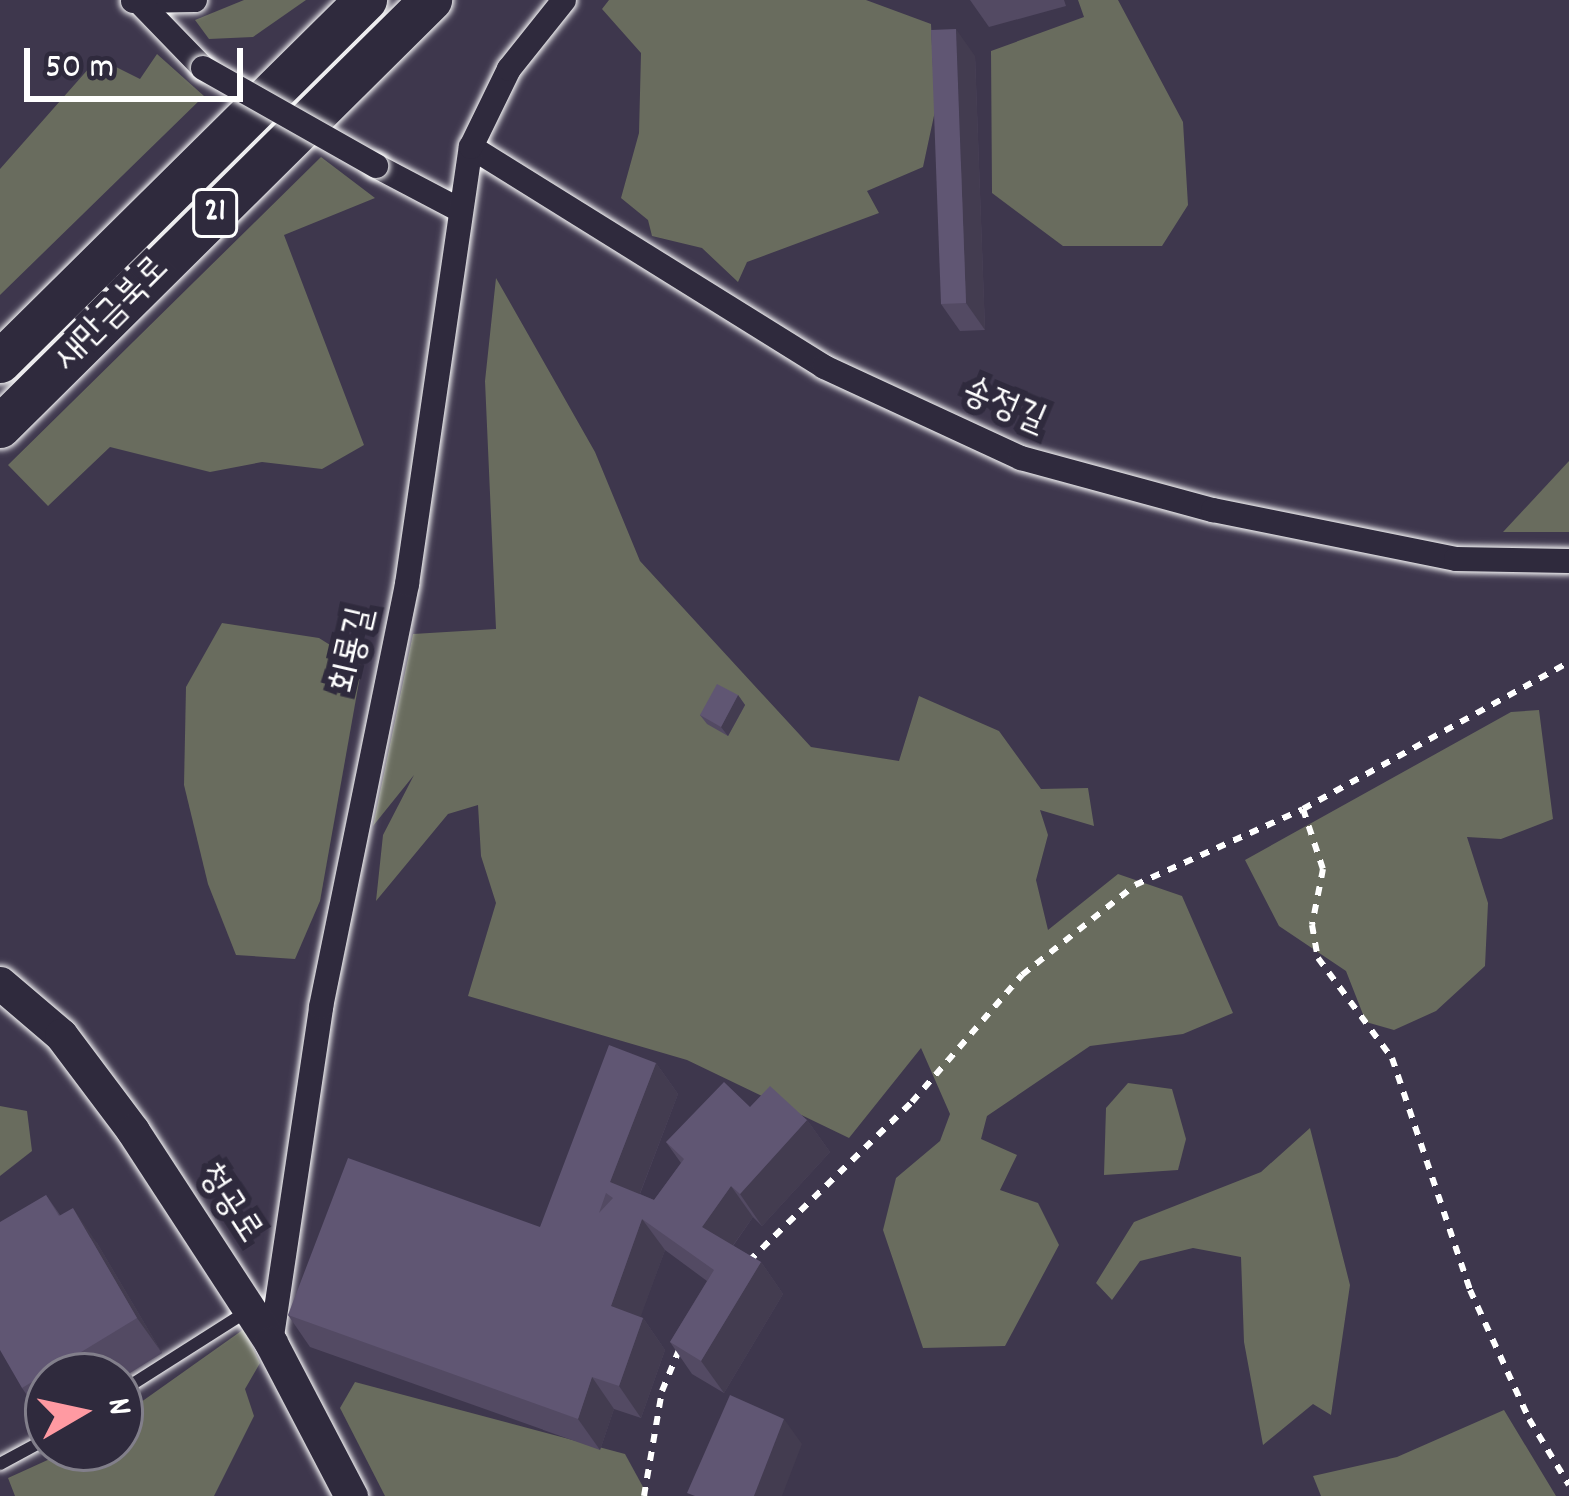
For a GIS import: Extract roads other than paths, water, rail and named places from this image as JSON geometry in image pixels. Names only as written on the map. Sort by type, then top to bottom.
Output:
[{"type":"highway","name":"새만금북로","points":[[0,362],[366,0]]},
{"type":"highway","name":"새만금북로","points":[[0,427],[431,0]]},
{"type":"street","points":[[135,2],[195,0]]},
{"type":"street","name":"회룡길","points":[[271,1342],[321,1007],[407,584],[458,209],[471,147],[509,68],[564,0]]},
{"type":"street","points":[[135,2],[202,68],[458,209]]},
{"type":"street","name":"송정길","points":[[471,147],[824,367],[1022,458],[1213,510],[1456,559],[1569,561]]},
{"type":"street","name":"청공로","points":[[0,983],[62,1035],[250,1309],[351,1496]]},
{"type":"lane","points":[[144,1377],[250,1309]]}]
